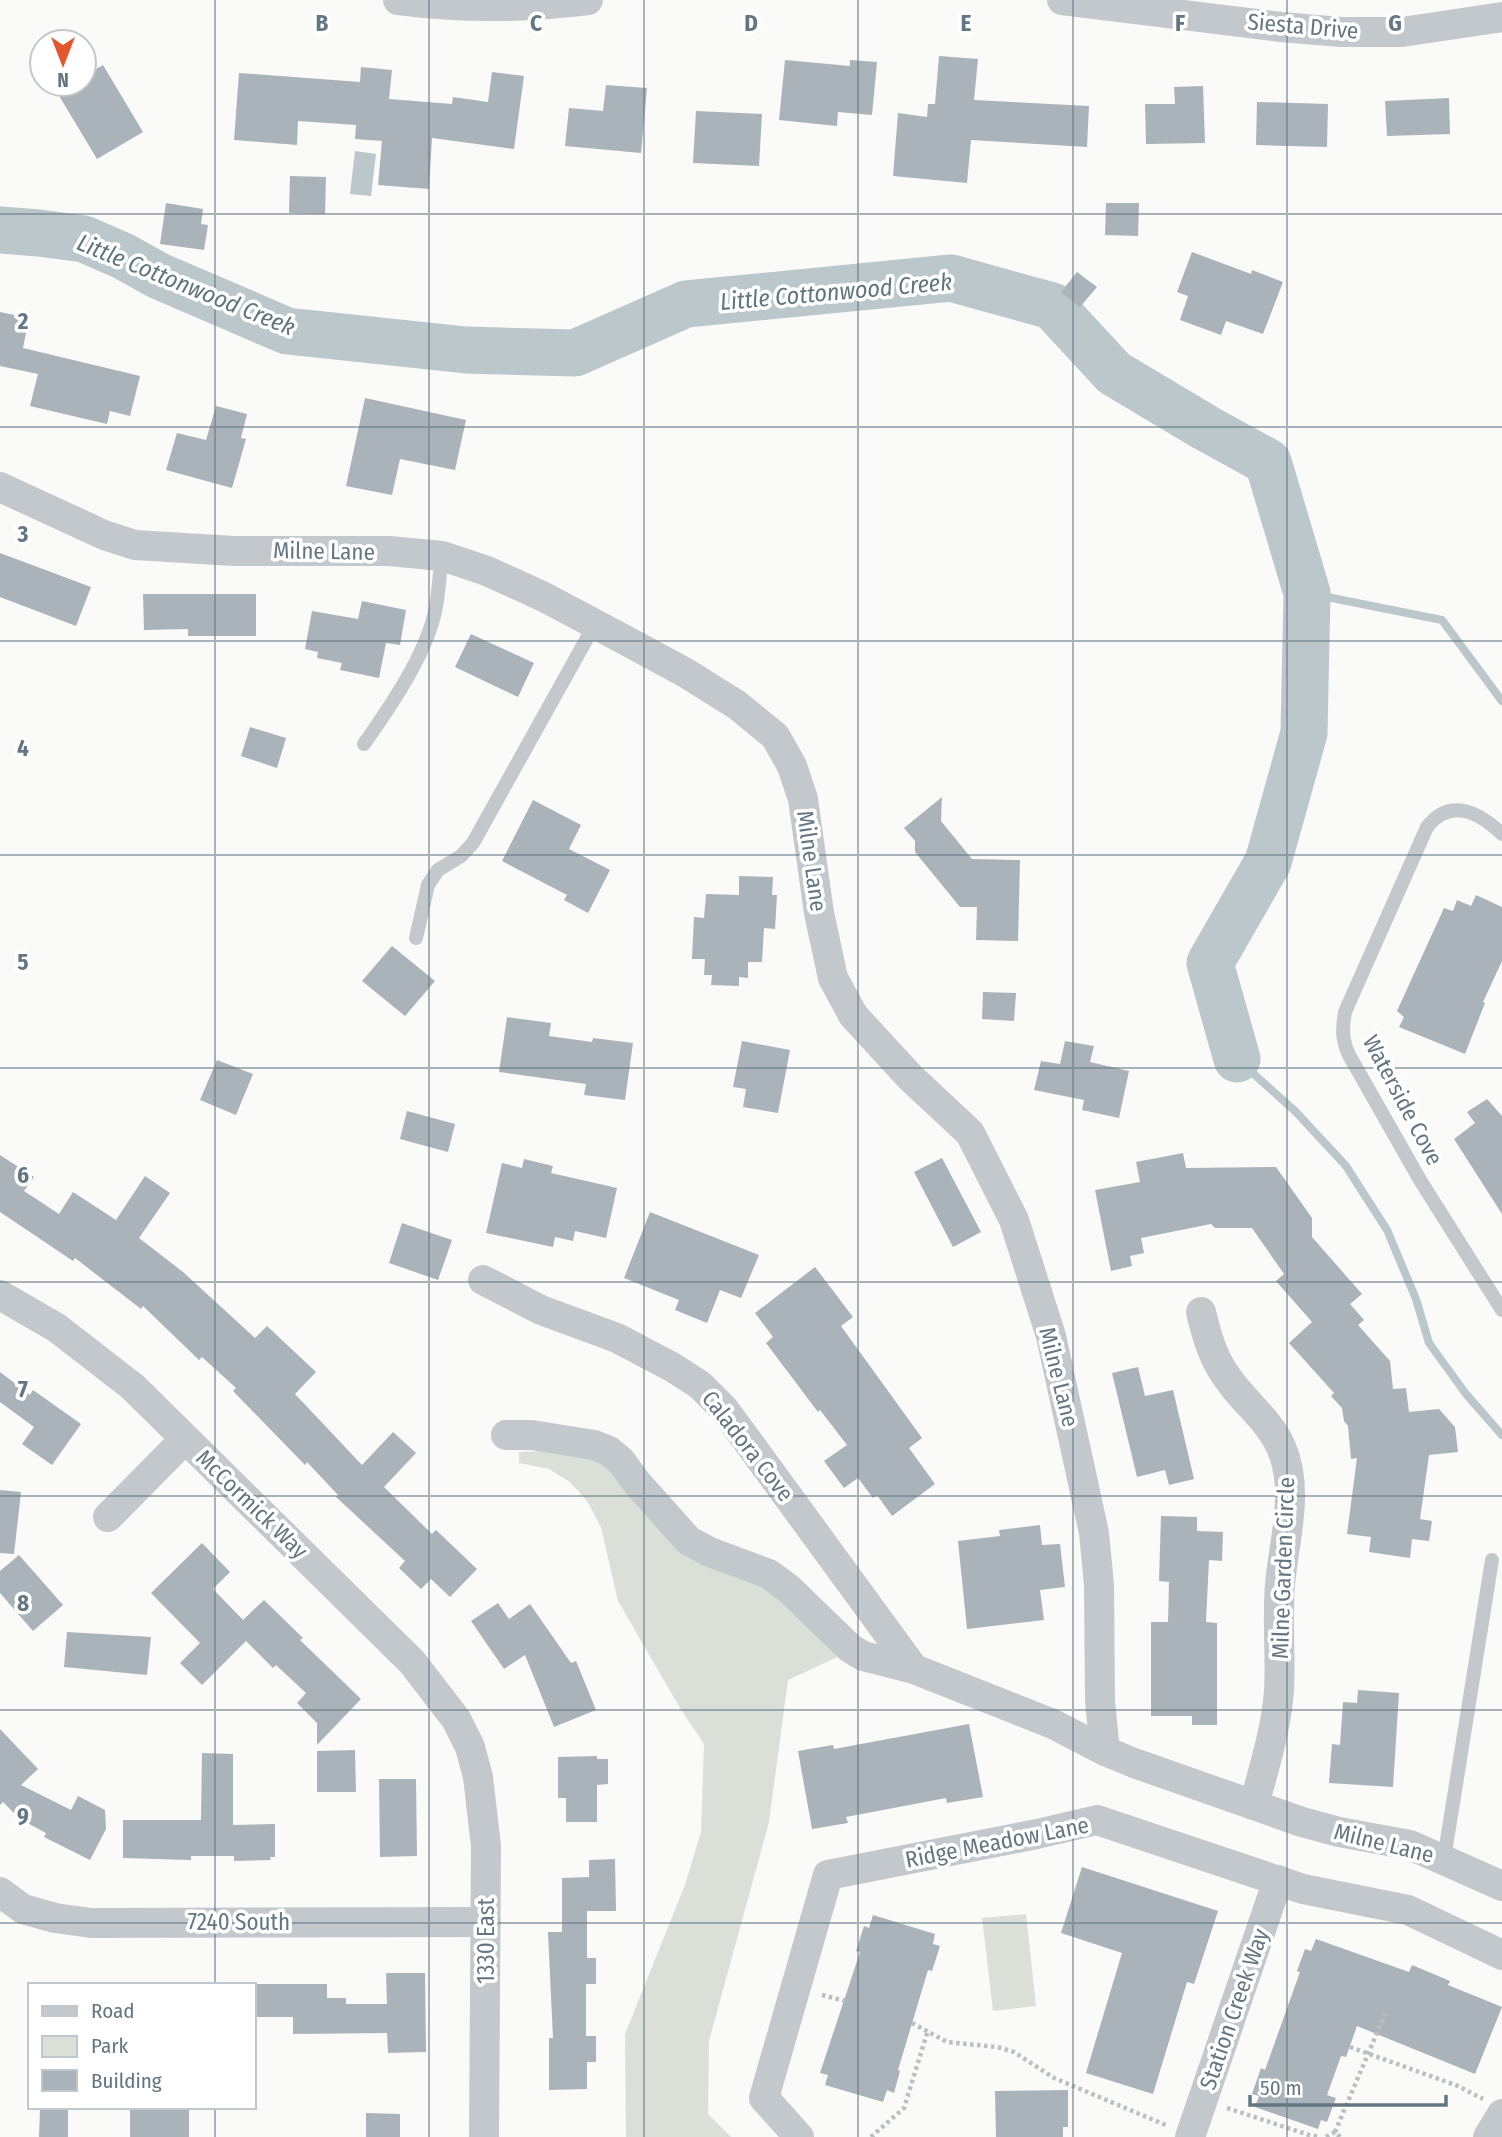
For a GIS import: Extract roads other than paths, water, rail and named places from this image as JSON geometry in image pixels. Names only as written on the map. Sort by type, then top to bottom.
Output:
[{"type":"street","points":[[398,0],[439,5],[502,6],[588,0]]},
{"type":"street","name":"Siesta Drive","points":[[1062,0],[1281,13],[1340,32],[1402,32],[1502,17]]},
{"type":"street","name":"Milne Lane","points":[[0,487],[104,535],[135,545],[234,551],[389,551],[442,556],[487,571],[687,673],[737,705],[775,736],[792,766],[803,799],[819,913],[833,978],[853,1014],[910,1077],[970,1133],[1014,1220],[1051,1336],[1094,1533],[1099,1585],[1100,1701],[1105,1751]]},
{"type":"street","name":"Caladora Cove","points":[[483,1280],[541,1310],[617,1338],[700,1385],[731,1419],[914,1669]]},
{"type":"street","name":"McCormick Way","points":[[0,1296],[57,1328],[133,1387],[412,1662],[456,1719],[470,1747]]},
{"type":"street","name":"Milne Garden Circle","points":[[1201,1312],[1211,1352],[1229,1381],[1266,1421],[1281,1448],[1289,1476],[1290,1500],[1280,1587],[1279,1691],[1272,1740],[1254,1805]]},
{"type":"street","name":"Milne Lane","points":[[506,1435],[594,1445],[609,1451],[621,1461],[679,1532],[690,1541],[710,1552],[769,1574],[789,1589],[850,1648],[863,1656],[914,1669],[1053,1724],[1105,1751],[1254,1805],[1339,1832],[1410,1845],[1502,1886]]},
{"type":"street","points":[[108,1517],[185,1438]]},
{"type":"street","name":"1330 East","points":[[470,1747],[478,1777],[486,1846],[484,2137]]},
{"type":"street","name":"Ridge Meadow Lane","points":[[799,2137],[764,2098],[828,1875],[1097,1820],[1303,1889],[1408,1910],[1502,1955]]},
{"type":"street","name":"Station Creek Way","points":[[1191,2136],[1278,1880]]},
{"type":"street","name":"7240 South","points":[[0,1892],[23,1909],[55,1919],[91,1923],[486,1922]]},
{"type":"lane","points":[[364,744],[421,650],[435,615],[442,556]]},
{"type":"lane","points":[[416,938],[428,885],[438,870],[461,856],[472,843],[595,624]]},
{"type":"lane","name":"Waterside Cove","points":[[1502,834],[1478,816],[1464,811],[1451,810],[1433,818],[1345,1012],[1342,1029],[1349,1055],[1420,1180],[1502,1310]]},
{"type":"lane","points":[[1444,1859],[1492,1560]]},
{"type":"waterway","name":"Little Cottonwood Creek","points":[[0,230],[84,239],[159,276],[287,331],[466,350],[575,353],[686,304],[951,278],[1052,306],[1114,373],[1268,462],[1307,593],[1304,733],[1268,862],[1210,963],[1237,1059]]},
{"type":"waterway","points":[[1307,593],[1442,620],[1502,701]]},
{"type":"waterway","name":"Little Cottonwood Creek","points":[[1237,1059],[1296,1112],[1346,1166],[1387,1230],[1416,1299],[1429,1343],[1466,1394],[1502,1435]]}]
